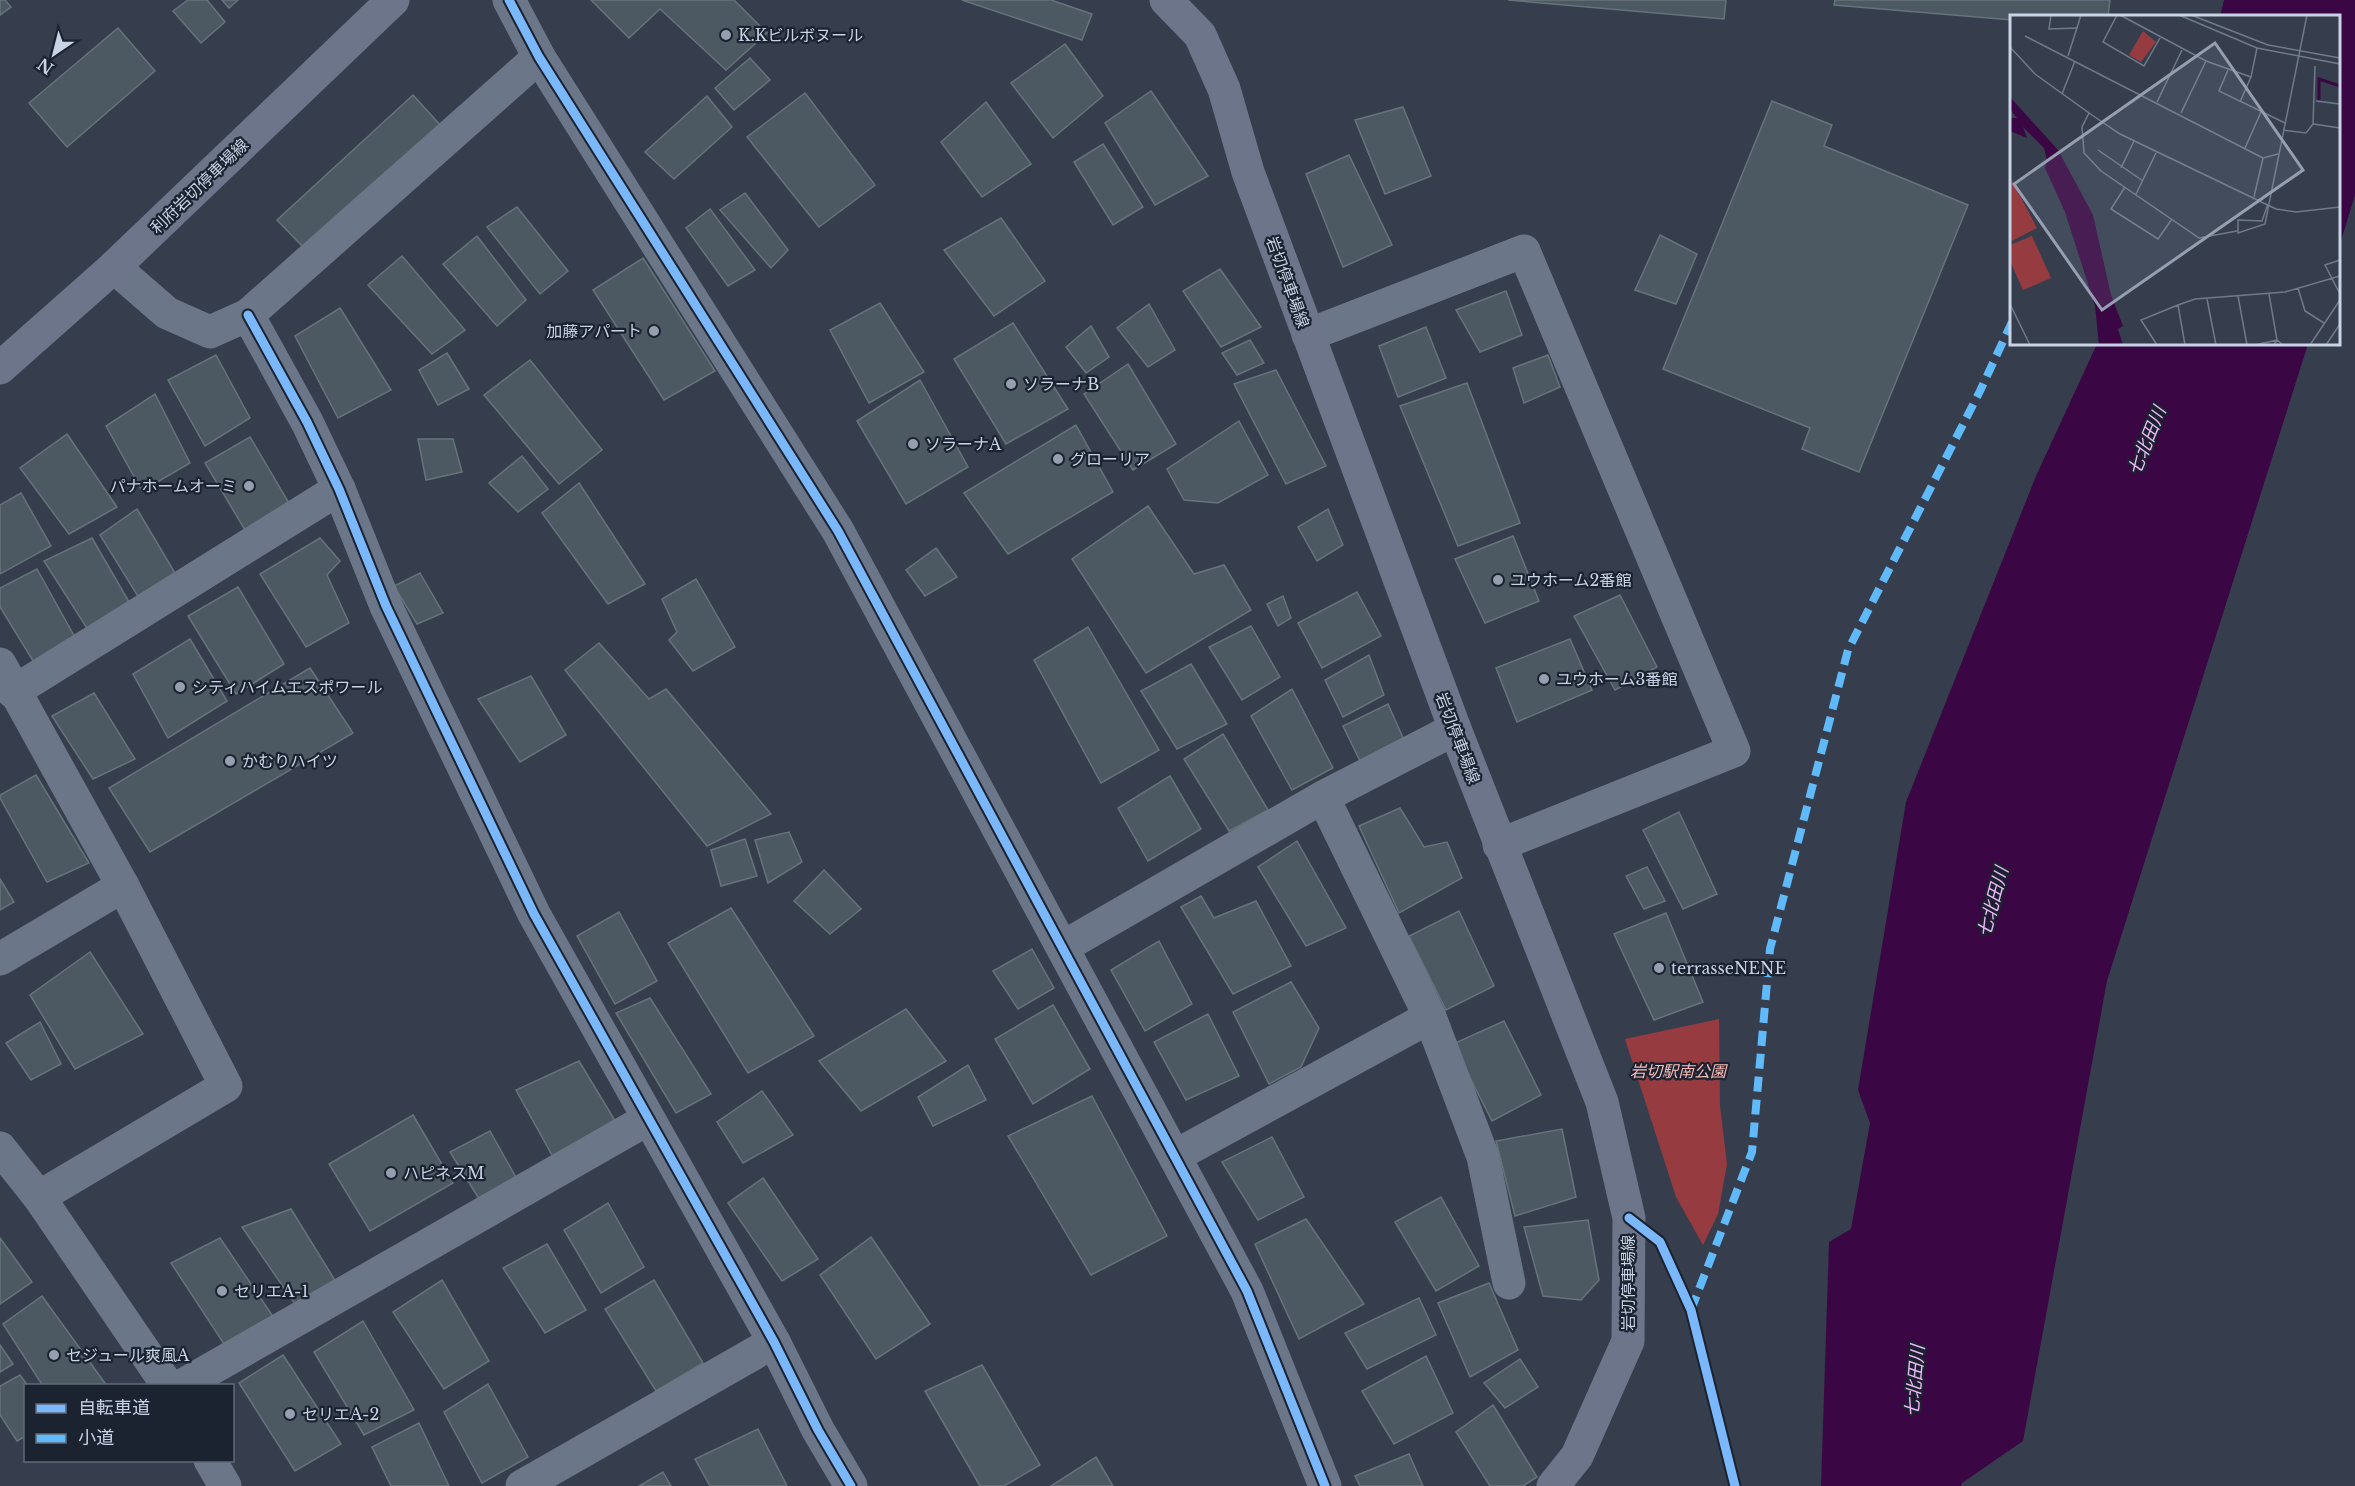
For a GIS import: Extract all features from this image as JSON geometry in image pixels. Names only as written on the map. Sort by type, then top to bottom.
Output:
[{"type":"main road","name":"利府岩切停車場線","points":[[0,368],[114,267],[393,0]]},
{"type":"main road","name":"岩切停車場線","points":[[1166,0],[1200,35],[1224,89],[1248,172],[1455,729],[1602,1102],[1629,1218],[1628,1341],[1577,1455],[1553,1486]]},
{"type":"street","points":[[509,0],[539,57],[838,531],[1064,947],[1247,1291],[1325,1486]]},
{"type":"street","points":[[114,267],[166,313],[210,332],[248,315],[539,57]]},
{"type":"street","points":[[1308,335],[1524,251],[1734,751],[1499,845]]},
{"type":"street","points":[[248,315],[307,422],[339,489],[386,606],[534,914],[774,1342],[819,1430],[851,1486]]},
{"type":"street","points":[[39,1197],[226,1086],[123,886],[7,678],[339,489]]},
{"type":"street","points":[[1064,947],[1323,797],[1455,729]]},
{"type":"street","points":[[1323,797],[1430,1017],[1483,1157],[1509,1283]]},
{"type":"street","points":[[0,959],[123,886]]},
{"type":"street","points":[[1175,1156],[1430,1017]]},
{"type":"street","points":[[184,1384],[648,1119]]},
{"type":"street","points":[[0,1148],[39,1197],[167,1384]]},
{"type":"street","points":[[522,1486],[774,1342]]},
{"type":"street","points":[[211,1462],[225,1486]]},
{"type":"green space","name":"岩切駅南公園","points":[[1719,1019],[1720,1106],[1727,1164],[1718,1214],[1703,1245],[1676,1197],[1625,1039]]},
{"type":"water","points":[[2224,0],[2355,0],[2355,195],[2340,244],[2340,15],[2220,15]]},
{"type":"water","name":"七北田川","points":[[2097,345],[2308,345],[2107,981],[2023,1441],[1962,1483],[1961,1486],[1821,1486],[1829,1242],[1851,1229],[1870,1123],[1858,1090],[1906,802],[2036,476]]},
{"type":"building","points":[[0,0],[5,0],[11,7],[0,15]]},
{"type":"building","points":[[188,0],[207,0],[225,22],[201,43],[173,11]]},
{"type":"building","points":[[222,0],[238,0],[229,8]]},
{"type":"building","name":"K.Kビルボヌール","points":[[591,0],[734,0],[767,33],[726,70],[660,9],[629,38]]},
{"type":"building","points":[[962,0],[1051,0],[1092,14],[1082,40]]},
{"type":"building","points":[[1508,0],[1726,0],[1724,19]]},
{"type":"building","points":[[1835,0],[2110,0],[2108,15],[2010,15],[2010,20],[1834,5]]},
{"type":"building","points":[[118,28],[155,71],[67,147],[29,103]]},
{"type":"building","points":[[1065,44],[1103,96],[1053,138],[1011,83]]},
{"type":"building","points":[[750,58],[770,80],[734,110],[715,88]]},
{"type":"building","points":[[1151,91],[1208,176],[1155,205],[1105,123]]},
{"type":"building","points":[[805,93],[875,185],[819,227],[747,137]]},
{"type":"building","points":[[413,95],[442,127],[304,248],[277,220]]},
{"type":"building","points":[[707,96],[732,127],[674,179],[645,152]]},
{"type":"building","points":[[1772,101],[1832,125],[1824,146],[1968,205],[1859,472],[1802,449],[1810,428],[1663,369]]},
{"type":"building","points":[[986,102],[1031,164],[982,197],[941,142]]},
{"type":"building","points":[[1403,107],[1431,176],[1385,194],[1355,120]]},
{"type":"building","points":[[1103,144],[1143,207],[1113,225],[1074,162]]},
{"type":"building","points":[[1349,155],[1392,245],[1343,267],[1306,174]]},
{"type":"building","points":[[745,193],[788,250],[771,268],[720,210]]},
{"type":"building","points":[[517,207],[568,271],[540,294],[487,227]]},
{"type":"building","points":[[710,209],[755,270],[728,286],[686,228]]},
{"type":"building","points":[[1001,218],[1045,281],[994,316],[944,250]]},
{"type":"building","points":[[1660,235],[1697,254],[1676,304],[1635,290]]},
{"type":"building","points":[[477,236],[526,300],[497,326],[443,264]]},
{"type":"building","points":[[402,256],[465,330],[432,354],[368,285]]},
{"type":"building","name":"加藤アパート","points":[[643,258],[715,371],[664,400],[593,290]]},
{"type":"building","points":[[1220,269],[1261,327],[1221,347],[1183,291]]},
{"type":"building","points":[[1506,291],[1522,335],[1480,352],[1456,310]]},
{"type":"building","points":[[880,303],[924,372],[869,403],[830,330]]},
{"type":"building","points":[[1149,304],[1175,350],[1148,367],[1117,328]]},
{"type":"building","points":[[340,308],[391,390],[338,418],[295,336]]},
{"type":"building","name":"ソラーナB","points":[[1013,323],[1068,409],[1006,444],[954,359]]},
{"type":"building","points":[[1091,326],[1109,357],[1086,373],[1066,347]]},
{"type":"building","points":[[1426,327],[1446,378],[1398,397],[1379,346]]},
{"type":"building","points":[[1250,340],[1264,363],[1237,375],[1222,353]]},
{"type":"building","points":[[447,353],[469,389],[438,405],[419,370]]},
{"type":"building","points":[[216,355],[250,418],[205,446],[168,380]]},
{"type":"building","points":[[1548,355],[1560,387],[1524,403],[1513,368]]},
{"type":"building","points":[[530,360],[602,450],[559,484],[484,395]]},
{"type":"building","points":[[1128,364],[1176,444],[1133,470],[1084,394]]},
{"type":"building","points":[[1276,370],[1326,466],[1286,484],[1234,384]]},
{"type":"building","name":"ソラーナA","points":[[920,380],[968,467],[906,504],[857,421]]},
{"type":"building","points":[[1467,383],[1520,523],[1458,546],[1400,406]]},
{"type":"building","points":[[155,394],[190,463],[142,491],[106,426]]},
{"type":"building","points":[[1239,421],[1268,475],[1218,503],[1184,500],[1167,469]]},
{"type":"building","name":"グローリア","points":[[1076,425],[1113,492],[1008,554],[964,493]]},
{"type":"building","points":[[67,434],[117,507],[69,534],[20,468]]},
{"type":"building","name":"パナホームオーミ","points":[[250,437],[293,510],[248,535],[205,463]]},
{"type":"building","points":[[418,439],[453,439],[462,472],[426,480]]},
{"type":"building","points":[[522,456],[548,489],[518,512],[489,483]]},
{"type":"building","points":[[579,483],[645,584],[608,604],[542,513]]},
{"type":"building","points":[[21,493],[51,546],[0,574],[0,505]]},
{"type":"building","points":[[1148,506],[1194,574],[1224,565],[1251,610],[1146,673],[1072,559]]},
{"type":"building","points":[[137,509],[178,578],[142,603],[100,535]]},
{"type":"building","points":[[1328,509],[1343,545],[1317,561],[1298,527]]},
{"type":"building","name":"ユウホーム2番館","points":[[1513,536],[1539,601],[1485,623],[1455,559]]},
{"type":"building","points":[[92,538],[132,607],[90,633],[44,561]]},
{"type":"building","points":[[320,538],[340,561],[327,575],[349,623],[306,647],[260,574]]},
{"type":"building","points":[[936,548],[957,577],[925,596],[906,570]]},
{"type":"building","points":[[37,569],[77,641],[35,664],[0,607],[0,588]]},
{"type":"building","points":[[420,573],[443,613],[417,624],[394,586]]},
{"type":"building","points":[[696,579],[735,647],[693,671],[669,640],[677,632],[662,599]]},
{"type":"building","points":[[238,587],[284,664],[236,694],[188,616]]},
{"type":"building","points":[[1357,592],[1381,636],[1322,668],[1298,623]]},
{"type":"building","points":[[1620,595],[1657,667],[1615,690],[1574,616]]},
{"type":"building","points":[[1283,596],[1291,618],[1278,626],[1267,604]]},
{"type":"building","points":[[1251,626],[1280,677],[1242,700],[1209,647]]},
{"type":"building","points":[[1088,627],[1159,750],[1101,783],[1034,660]]},
{"type":"building","name":"シティハイムエスポワール","points":[[190,639],[227,701],[168,738],[133,674]]},
{"type":"building","name":"ユウホーム3番館","points":[[1570,639],[1592,690],[1517,722],[1496,668]]},
{"type":"building","points":[[599,643],[649,699],[666,689],[771,814],[707,846],[565,670]]},
{"type":"building","points":[[1369,655],[1384,695],[1343,717],[1325,680]]},
{"type":"building","points":[[1191,664],[1227,724],[1177,749],[1141,691]]},
{"type":"building","name":"かむりハイツ","points":[[310,668],[353,733],[150,852],[109,788]]},
{"type":"building","points":[[531,676],[566,735],[520,762],[478,699]]},
{"type":"building","points":[[1292,689],[1333,768],[1292,790],[1251,716]]},
{"type":"building","points":[[94,693],[135,759],[93,779],[52,716]]},
{"type":"building","points":[[1388,704],[1404,740],[1361,763],[1343,726]]},
{"type":"building","points":[[1223,734],[1268,810],[1229,831],[1184,759]]},
{"type":"building","points":[[36,775],[89,863],[47,882],[0,798],[0,795]]},
{"type":"building","points":[[1170,776],[1201,829],[1148,861],[1118,808]]},
{"type":"building","points":[[1400,808],[1424,847],[1447,842],[1462,878],[1399,913],[1359,826]]},
{"type":"building","points":[[1679,812],[1717,894],[1683,909],[1643,830]]},
{"type":"building","points":[[789,832],[802,862],[768,883],[755,840]]},
{"type":"building","points":[[745,839],[757,876],[721,886],[711,850]]},
{"type":"building","points":[[1297,841],[1346,928],[1306,946],[1258,867]]},
{"type":"building","points":[[1647,867],[1665,901],[1644,909],[1626,876]]},
{"type":"building","points":[[824,870],[861,909],[830,934],[794,901]]},
{"type":"building","points":[[0,879],[14,902],[0,910]]},
{"type":"building","points":[[1201,896],[1214,918],[1256,901],[1291,966],[1233,994],[1181,907]]},
{"type":"building","points":[[731,908],[814,1036],[748,1073],[668,943]]},
{"type":"building","points":[[1459,911],[1494,986],[1446,1010],[1409,936]]},
{"type":"building","points":[[619,912],[657,981],[615,1004],[577,936]]},
{"type":"building","name":"terrasseNENE","points":[[1666,913],[1703,1002],[1654,1020],[1614,934]]},
{"type":"building","points":[[1159,941],[1192,1004],[1145,1031],[1111,970]]},
{"type":"building","points":[[1032,949],[1054,988],[1018,1009],[993,971]]},
{"type":"building","points":[[90,952],[143,1034],[75,1069],[30,995]]},
{"type":"building","points":[[1291,982],[1319,1028],[1301,1067],[1269,1084],[1233,1012]]},
{"type":"building","points":[[650,998],[711,1094],[676,1113],[616,1013]]},
{"type":"building","points":[[1053,1005],[1090,1069],[1033,1104],[995,1039]]},
{"type":"building","points":[[906,1009],[946,1061],[861,1111],[819,1061]]},
{"type":"building","points":[[1208,1014],[1239,1076],[1186,1100],[1154,1042]]},
{"type":"building","points":[[1504,1021],[1541,1095],[1492,1121],[1453,1044]]},
{"type":"building","points":[[40,1022],[61,1064],[31,1080],[6,1043]]},
{"type":"building","points":[[579,1061],[617,1124],[553,1157],[516,1090]]},
{"type":"building","points":[[968,1065],[986,1100],[933,1126],[918,1097]]},
{"type":"building","points":[[762,1091],[793,1135],[743,1163],[717,1122]]},
{"type":"building","points":[[1092,1096],[1167,1236],[1091,1275],[1008,1136]]},
{"type":"building","name":"ハピネスM","points":[[413,1115],[453,1183],[370,1231],[329,1164]]},
{"type":"building","points":[[1562,1129],[1576,1197],[1515,1216],[1496,1141]]},
{"type":"building","points":[[490,1131],[518,1181],[481,1202],[450,1152]]},
{"type":"building","points":[[1272,1137],[1304,1197],[1258,1220],[1222,1162]]},
{"type":"building","points":[[763,1178],[818,1259],[782,1281],[728,1203]]},
{"type":"building","points":[[1441,1197],[1479,1266],[1436,1291],[1395,1222]]},
{"type":"building","points":[[608,1203],[644,1267],[601,1293],[564,1230]]},
{"type":"building","points":[[291,1209],[336,1282],[297,1307],[242,1227]]},
{"type":"building","points":[[1306,1219],[1364,1304],[1299,1339],[1255,1244]]},
{"type":"building","points":[[1588,1220],[1599,1280],[1581,1300],[1543,1296],[1524,1227]]},
{"type":"building","points":[[871,1237],[930,1324],[876,1359],[820,1275]]},
{"type":"building","points":[[0,1238],[32,1282],[0,1304]]},
{"type":"building","name":"セリエA-1","points":[[220,1238],[274,1318],[226,1347],[171,1263]]},
{"type":"building","points":[[547,1244],[586,1310],[545,1333],[503,1268]]},
{"type":"building","points":[[442,1280],[489,1361],[444,1389],[393,1312]]},
{"type":"building","points":[[654,1280],[703,1363],[656,1391],[605,1309]]},
{"type":"building","points":[[1489,1283],[1518,1350],[1470,1377],[1438,1303]]},
{"type":"building","name":"セジュール爽風A","points":[[42,1296],[106,1384],[42,1384],[3,1324]]},
{"type":"building","points":[[1419,1298],[1436,1335],[1367,1369],[1345,1333]]},
{"type":"building","points":[[363,1321],[414,1410],[364,1435],[314,1352]]},
{"type":"building","points":[[0,1345],[13,1364],[0,1372]]},
{"type":"building","name":"セリエA-2","points":[[283,1355],[341,1444],[295,1471],[239,1383]]},
{"type":"building","points":[[1426,1356],[1453,1413],[1394,1444],[1362,1391]]},
{"type":"building","points":[[1520,1359],[1538,1387],[1505,1408],[1484,1383]]},
{"type":"building","points":[[982,1365],[1040,1465],[1004,1486],[980,1486],[925,1391]]},
{"type":"building","points":[[20,1375],[27,1384],[24,1384],[24,1437],[17,1441],[0,1415],[0,1386]]},
{"type":"building","points":[[488,1384],[528,1457],[482,1483],[444,1412]]},
{"type":"building","points":[[1493,1405],[1537,1477],[1523,1486],[1490,1486],[1456,1432]]},
{"type":"building","points":[[419,1423],[449,1486],[391,1486],[372,1447]]},
{"type":"building","points":[[758,1429],[787,1486],[710,1486],[695,1459]]},
{"type":"building","points":[[1409,1454],[1423,1486],[1360,1486],[1355,1476]]},
{"type":"building","points":[[1096,1457],[1113,1486],[1051,1486]]},
{"type":"building","points":[[663,1472],[671,1486],[639,1486]]},
{"type":"marked path","points":[[1691,1310],[1752,1152],[1770,949],[1848,650],[1980,391],[2010,326]]},
{"type":"cycle path","points":[[509,0],[539,57],[838,531],[1247,1291],[1325,1486]]},
{"type":"cycle path","points":[[248,315],[307,422],[339,489],[386,606],[534,914],[774,1342],[818,1430],[851,1486]]},
{"type":"cycle path","points":[[1629,1218],[1660,1242],[1691,1310],[1735,1486]]},
{"type":"place","name":"K.Kビルボヌール","points":[[726,35]]},
{"type":"place","name":"加藤アパート","points":[[654,331]]},
{"type":"place","name":"ソラーナB","points":[[1011,384]]},
{"type":"place","name":"ソラーナA","points":[[913,444]]},
{"type":"place","name":"グローリア","points":[[1058,459]]},
{"type":"place","name":"パナホームオーミ","points":[[249,486]]},
{"type":"place","name":"ユウホーム2番館","points":[[1498,580]]},
{"type":"place","name":"ユウホーム3番館","points":[[1544,679]]},
{"type":"place","name":"シティハイムエスポワール","points":[[180,687]]},
{"type":"place","name":"かむりハイツ","points":[[230,761]]},
{"type":"place","name":"terrasseNENE","points":[[1659,968]]},
{"type":"place","name":"ハピネスM","points":[[391,1173]]},
{"type":"place","name":"セリエA-1","points":[[222,1291]]},
{"type":"place","name":"セジュール爽風A","points":[[54,1355]]},
{"type":"place","name":"セリエA-2","points":[[290,1414]]}]
